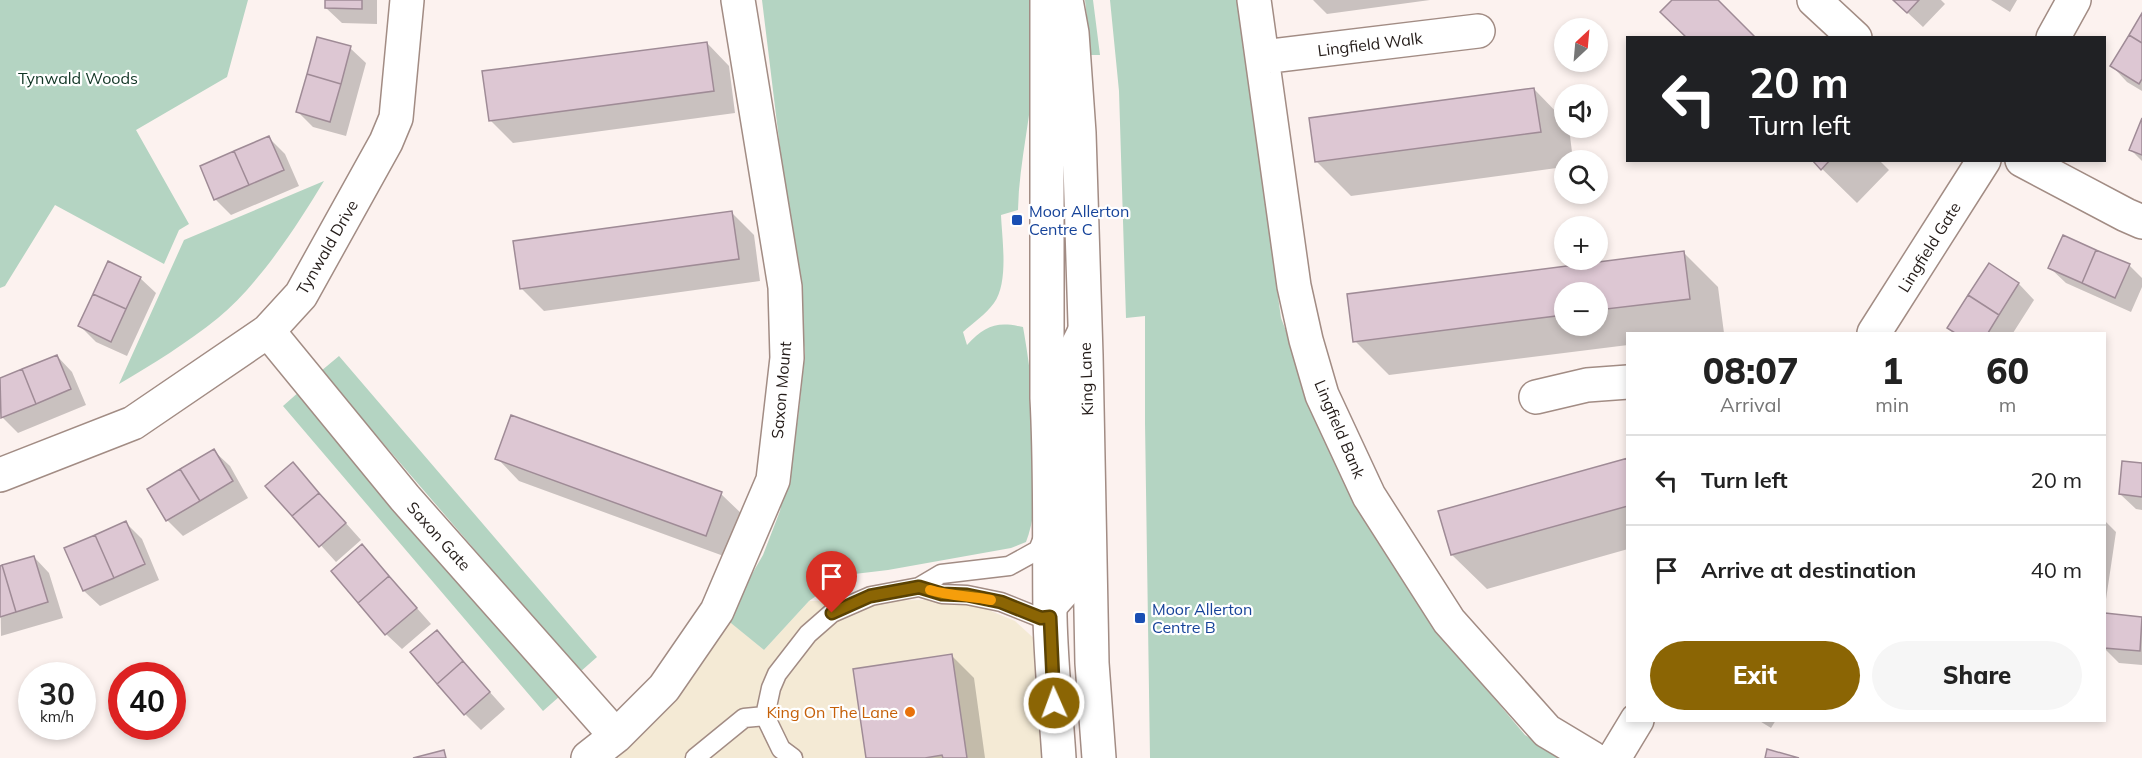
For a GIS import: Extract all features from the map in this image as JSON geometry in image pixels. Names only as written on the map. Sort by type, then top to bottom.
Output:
[{"type":"street","name":"Tynwald Drive","points":[[0,475],[133,423],[268,331],[301,295],[396,118],[407,0]]},
{"type":"street","name":"Saxon Mount","points":[[588,758],[616,736],[664,688],[717,611],[773,480],[787,358],[785,287],[738,0]]},
{"type":"street","points":[[1047,0],[1047,387],[1051,522],[1050,617],[1059,758]]},
{"type":"street","name":"King Lane","points":[[1066,0],[1072,33],[1079,134],[1092,663],[1098,758]]},
{"type":"street","name":"Lingfield Bank","points":[[1254,0],[1294,286],[1306,340],[1322,395],[1369,496],[1449,621],[1546,731],[1592,758]]},
{"type":"street","points":[[1814,0],[1853,36]]},
{"type":"street","points":[[2054,36],[2074,0]]},
{"type":"street","name":"Lingfield Walk","points":[[1262,57],[1478,32]]},
{"type":"street","name":"Lingfield Gate","points":[[1875,332],[1983,162]]},
{"type":"street","points":[[2026,162],[2142,222]]},
{"type":"street","name":"Saxon Gate","points":[[268,331],[405,498],[616,736]]},
{"type":"street","points":[[1536,397],[1587,386],[1626,382]]},
{"type":"street","points":[[1614,758],[1636,722]]},
{"type":"lane","points":[[919,587],[942,594],[967,595],[1001,602],[1041,618],[1050,617],[1068,597],[1068,348],[1084,316]]},
{"type":"lane","points":[[793,758],[781,749],[765,716],[771,688],[777,674],[808,634],[832,613],[870,596],[919,587],[941,574],[1009,566],[1038,550],[1051,522]]},
{"type":"lane","points":[[696,758],[744,718],[765,716]]},
{"type":"shaded area","points":[[928,600],[974,604],[1015,621],[1038,642],[1058,758],[588,758],[717,611],[764,650],[809,601]]},
{"type":"green space","name":"Tynwald Woods","points":[[0,0],[248,0],[227,77],[136,130],[189,224],[179,230],[164,264],[55,205],[5,286],[0,288]]},
{"type":"green space","points":[[762,0],[1029,0],[1034,61],[1018,210],[1001,215],[1004,260],[999,294],[987,311],[963,332],[967,345],[986,329],[998,325],[1023,327],[1036,436],[1035,495],[1026,542],[1011,548],[888,570],[846,575],[809,601],[764,650],[726,619],[763,555],[780,511],[798,418],[805,353]]},
{"type":"green space","points":[[1085,0],[1093,0],[1100,55],[1091,55]]},
{"type":"green space","points":[[1110,0],[1237,0],[1281,318],[1348,491],[1436,629],[1525,735],[1564,758],[1150,758],[1145,316],[1126,318],[1119,91]]},
{"type":"green space","points":[[324,181],[276,254],[233,304],[182,345],[119,384],[184,240]]},
{"type":"green space","points":[[339,356],[597,657],[580,672],[321,371]]},
{"type":"green space","points":[[300,391],[560,696],[543,711],[283,406]]},
{"type":"building","points":[[325,0],[362,0],[362,9],[325,8]]},
{"type":"building","points":[[1672,0],[1718,0],[1754,36],[1685,36],[1660,12]]},
{"type":"building","points":[[1893,0],[1919,0],[1907,13]]},
{"type":"building","points":[[2142,13],[2142,43],[2129,35]]},
{"type":"building","points":[[2129,35],[2142,43],[2142,79],[2139,84],[2110,66]]},
{"type":"building","points":[[317,37],[351,46],[341,84],[307,74]]},
{"type":"building","points":[[707,42],[714,91],[489,121],[482,71]]},
{"type":"building","points":[[307,74],[341,84],[330,122],[296,112]]},
{"type":"building","points":[[1534,88],[1541,132],[1315,162],[1309,118]]},
{"type":"building","points":[[2142,118],[2142,155],[2129,150]]},
{"type":"building","points":[[269,136],[284,170],[249,185],[234,151]]},
{"type":"building","points":[[234,151],[249,185],[214,200],[200,166]]},
{"type":"building","points":[[1814,162],[1828,162],[1821,170]]},
{"type":"building","points":[[732,211],[739,259],[520,289],[513,241]]},
{"type":"building","points":[[2063,235],[2096,250],[2082,283],[2048,268]]},
{"type":"building","points":[[2096,250],[2130,264],[2115,298],[2082,283]]},
{"type":"building","points":[[1684,251],[1690,299],[1608,309],[1608,282],[1554,282],[1554,316],[1353,342],[1347,294],[1554,268],[1554,270],[1608,270],[1608,261]]},
{"type":"building","points":[[108,261],[141,277],[126,309],[93,294]]},
{"type":"building","points":[[1989,263],[2019,283],[1999,315],[1968,295]]},
{"type":"building","points":[[93,294],[126,309],[111,342],[78,326]]},
{"type":"building","points":[[1968,295],[1999,315],[1989,332],[1953,332],[1947,328]]},
{"type":"building","points":[[57,355],[71,389],[36,404],[22,369]]},
{"type":"building","points":[[22,369],[36,404],[1,418],[0,378]]},
{"type":"building","points":[[511,415],[722,492],[706,536],[495,459]]},
{"type":"building","points":[[214,449],[233,481],[200,501],[180,469]]},
{"type":"building","points":[[1626,459],[1626,507],[1451,555],[1438,511]]},
{"type":"building","points":[[2122,461],[2142,463],[2142,497],[2119,494]]},
{"type":"building","points":[[293,462],[319,493],[292,516],[265,486]]},
{"type":"building","points":[[180,469],[200,501],[166,521],[147,489]]},
{"type":"building","points":[[319,493],[346,523],[319,547],[292,516]]},
{"type":"building","points":[[126,521],[145,564],[114,578],[95,535]]},
{"type":"building","points":[[95,535],[114,578],[83,591],[64,548]]},
{"type":"building","points":[[362,544],[389,576],[358,603],[331,571]]},
{"type":"building","points":[[34,556],[48,602],[16,612],[2,565]]},
{"type":"building","points":[[2,565],[16,612],[0,617],[0,566]]},
{"type":"building","points":[[389,576],[417,608],[385,635],[358,603]]},
{"type":"building","points":[[2106,613],[2142,617],[2140,651],[2106,648]]},
{"type":"building","points":[[437,630],[463,661],[437,684],[410,652]]},
{"type":"building","name":"King On The Lane","points":[[952,654],[967,758],[943,758],[942,755],[925,758],[866,758],[853,669]]},
{"type":"building","points":[[463,661],[490,692],[464,715],[437,684]]},
{"type":"building","points":[[1767,749],[1799,758],[1765,758]]},
{"type":"building","points":[[444,750],[446,758],[413,758]]},
{"type":"slow traffic","points":[[930,590],[942,594],[967,595],[991,600]]},
{"type":"place","name":"Moor Allerton Centre C","points":[[1017,220]]},
{"type":"place","name":"Moor Allerton Centre B","points":[[1140,618]]},
{"type":"place","name":"King On The Lane","points":[[910,712]]},
{"type":"route","points":[[832,613],[870,596],[919,587],[942,594],[967,595],[1001,602],[1041,618],[1050,617],[1054,703]]}]
